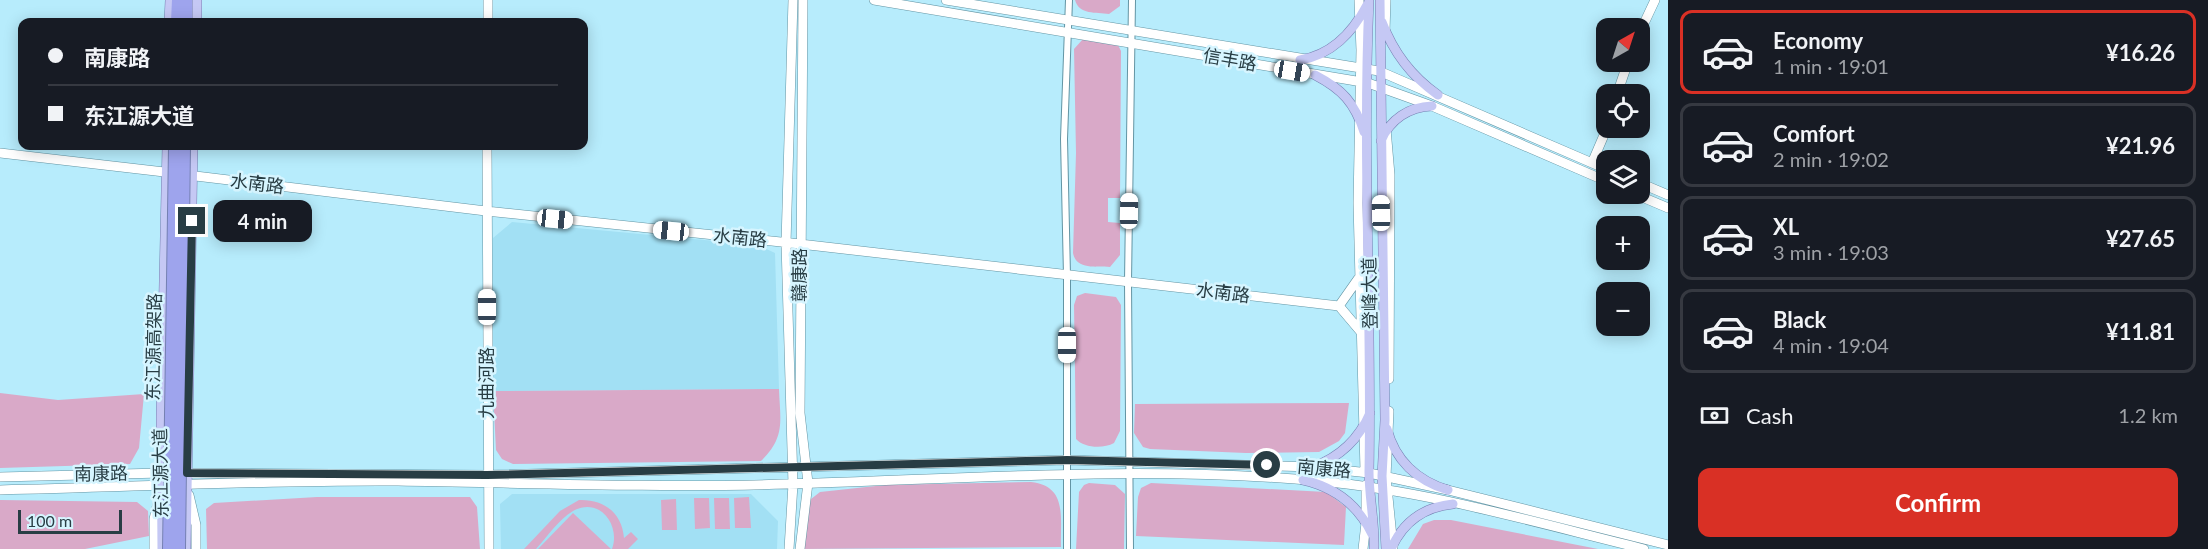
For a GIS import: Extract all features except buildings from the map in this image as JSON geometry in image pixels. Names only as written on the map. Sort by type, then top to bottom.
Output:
[{"type":"highway","points":[[177,18],[178,0]]},
{"type":"highway","points":[[186,0],[186,18]]},
{"type":"highway","name":"东江源高架路","points":[[170,549],[175,150]]},
{"type":"highway","name":"东江源高架路","points":[[179,549],[184,150]]},
{"type":"main road","points":[[169,18],[170,0]]},
{"type":"main road","points":[[197,0],[197,18]]},
{"type":"main road","points":[[488,0],[488,18]]},
{"type":"main road","name":"赣康路","points":[[789,549],[793,484],[790,468],[786,243],[792,0]]},
{"type":"main road","name":"赣康路","points":[[800,549],[808,483],[800,413],[803,0]]},
{"type":"main road","name":"信丰路","points":[[874,0],[1364,82],[1432,106],[1596,177]]},
{"type":"main road","name":"信丰路","points":[[946,0],[1381,72],[1596,165]]},
{"type":"main road","points":[[1359,0],[1365,69]]},
{"type":"main road","points":[[1300,60],[1318,55],[1333,47],[1346,36],[1360,18],[1369,0]]},
{"type":"main road","name":"登峰大道","points":[[1369,0],[1364,82],[1368,141],[1372,405],[1367,473],[1374,544]]},
{"type":"main road","name":"登峰大道","points":[[1380,0],[1384,476],[1391,548]]},
{"type":"main road","points":[[1381,72],[1386,0]]},
{"type":"main road","points":[[1647,18],[1655,0]]},
{"type":"main road","points":[[1379,14],[1385,32],[1407,67],[1438,95]]},
{"type":"main road","points":[[1315,75],[1342,91],[1359,117],[1368,141]]},
{"type":"main road","points":[[1364,82],[1359,117],[1359,277],[1367,473]]},
{"type":"main road","points":[[1382,87],[1390,175],[1390,439],[1384,476]]},
{"type":"main road","points":[[1380,144],[1386,131],[1406,113],[1432,106]]},
{"type":"main road","points":[[1592,163],[1602,138]]},
{"type":"main road","name":"东江源大道","points":[[162,549],[161,417],[167,150]]},
{"type":"main road","name":"东江源大道","points":[[186,549],[193,150]]},
{"type":"main road","name":"九曲河路","points":[[487,150],[489,549]]},
{"type":"main road","name":"水南路","points":[[0,153],[486,211],[800,244],[1339,306]]},
{"type":"main road","points":[[1650,187],[1668,195]]},
{"type":"main road","points":[[1650,200],[1668,208]]},
{"type":"main road","points":[[1359,277],[1339,306],[1361,332]]},
{"type":"main road","points":[[1313,467],[1344,450],[1364,426],[1372,405]]},
{"type":"main road","points":[[1385,420],[1390,439],[1400,458],[1411,471],[1432,484],[1448,490]]},
{"type":"main road","name":"南康路","points":[[0,490],[487,480],[1067,460],[1313,467],[1367,473],[1448,490],[1668,545]]},
{"type":"main road","name":"南康路","points":[[0,477],[187,473],[793,484],[1130,472],[1303,480],[1385,490],[1644,549]]},
{"type":"main road","points":[[1303,480],[1322,486],[1339,495],[1354,507],[1366,523],[1374,544]]},
{"type":"main road","points":[[154,549],[154,519],[162,486]]},
{"type":"main road","points":[[186,486],[196,525],[196,549]]},
{"type":"main road","points":[[1363,549],[1368,488]]},
{"type":"main road","points":[[1391,548],[1404,526],[1417,516],[1430,508],[1452,504]]},
{"type":"street","points":[[1067,549],[1067,276],[1064,139],[1069,0]]},
{"type":"street","points":[[1130,549],[1128,282],[1132,0]]},
{"type":"shaded area","points":[[1075,0],[1120,0],[1120,6],[1109,14],[1094,13],[1080,8]]},
{"type":"shaded area","points":[[1083,39],[1118,45],[1121,51],[1120,198],[1108,198],[1108,222],[1120,223],[1120,255],[1110,267],[1082,265],[1073,253],[1076,153],[1074,49]]},
{"type":"shaded area","points":[[512,222],[758,245],[775,253],[779,389],[493,391],[493,238]]},
{"type":"shaded area","points":[[1085,293],[1116,297],[1121,305],[1120,431],[1114,443],[1105,446],[1089,446],[1076,439],[1074,305],[1077,296]]},
{"type":"shaded area","points":[[779,389],[780,428],[778,436],[761,461],[513,464],[502,459],[496,450],[493,391]]},
{"type":"shaded area","points":[[0,393],[58,400],[144,394],[139,448],[130,464],[0,468]]},
{"type":"shaded area","points":[[1349,403],[1345,433],[1339,441],[1319,452],[1246,453],[1150,449],[1143,447],[1134,433],[1135,404]]},
{"type":"shaded area","points":[[1031,482],[1051,490],[1060,505],[1061,547],[801,549],[806,503],[820,492],[885,485]]},
{"type":"shaded area","points":[[1089,483],[1115,485],[1125,494],[1124,549],[1076,549],[1079,492],[1084,485]]},
{"type":"shaded area","points":[[1151,483],[1326,492],[1346,507],[1344,545],[1136,536],[1138,497],[1141,488]]},
{"type":"shaded area","points":[[512,494],[751,494],[778,521],[777,549],[501,549],[500,504]]},
{"type":"shaded area","points":[[317,497],[470,497],[477,507],[480,549],[207,549],[206,509],[214,503]]},
{"type":"shaded area","points":[[749,497],[751,528],[735,528],[734,498]]},
{"type":"shaded area","points":[[694,498],[709,498],[710,528],[695,529]]},
{"type":"shaded area","points":[[714,498],[729,498],[730,529],[715,529]]},
{"type":"shaded area","points":[[676,499],[677,530],[662,530],[661,500]]},
{"type":"shaded area","points":[[0,500],[137,502],[148,511],[149,536],[85,549],[0,549]]},
{"type":"shaded area","points":[[579,500],[604,505],[620,521],[624,538],[631,532],[638,539],[628,549],[612,549],[613,531],[606,515],[591,507],[583,507],[563,519],[536,549],[524,549],[560,511]]},
{"type":"shaded area","points":[[573,513],[611,549],[538,549]]},
{"type":"shaded area","points":[[1434,520],[1451,520],[1598,549],[1408,549],[1423,524]]},
{"type":"route","points":[[192,221],[187,473],[487,475],[805,469],[1067,460],[1267,465]]}]
